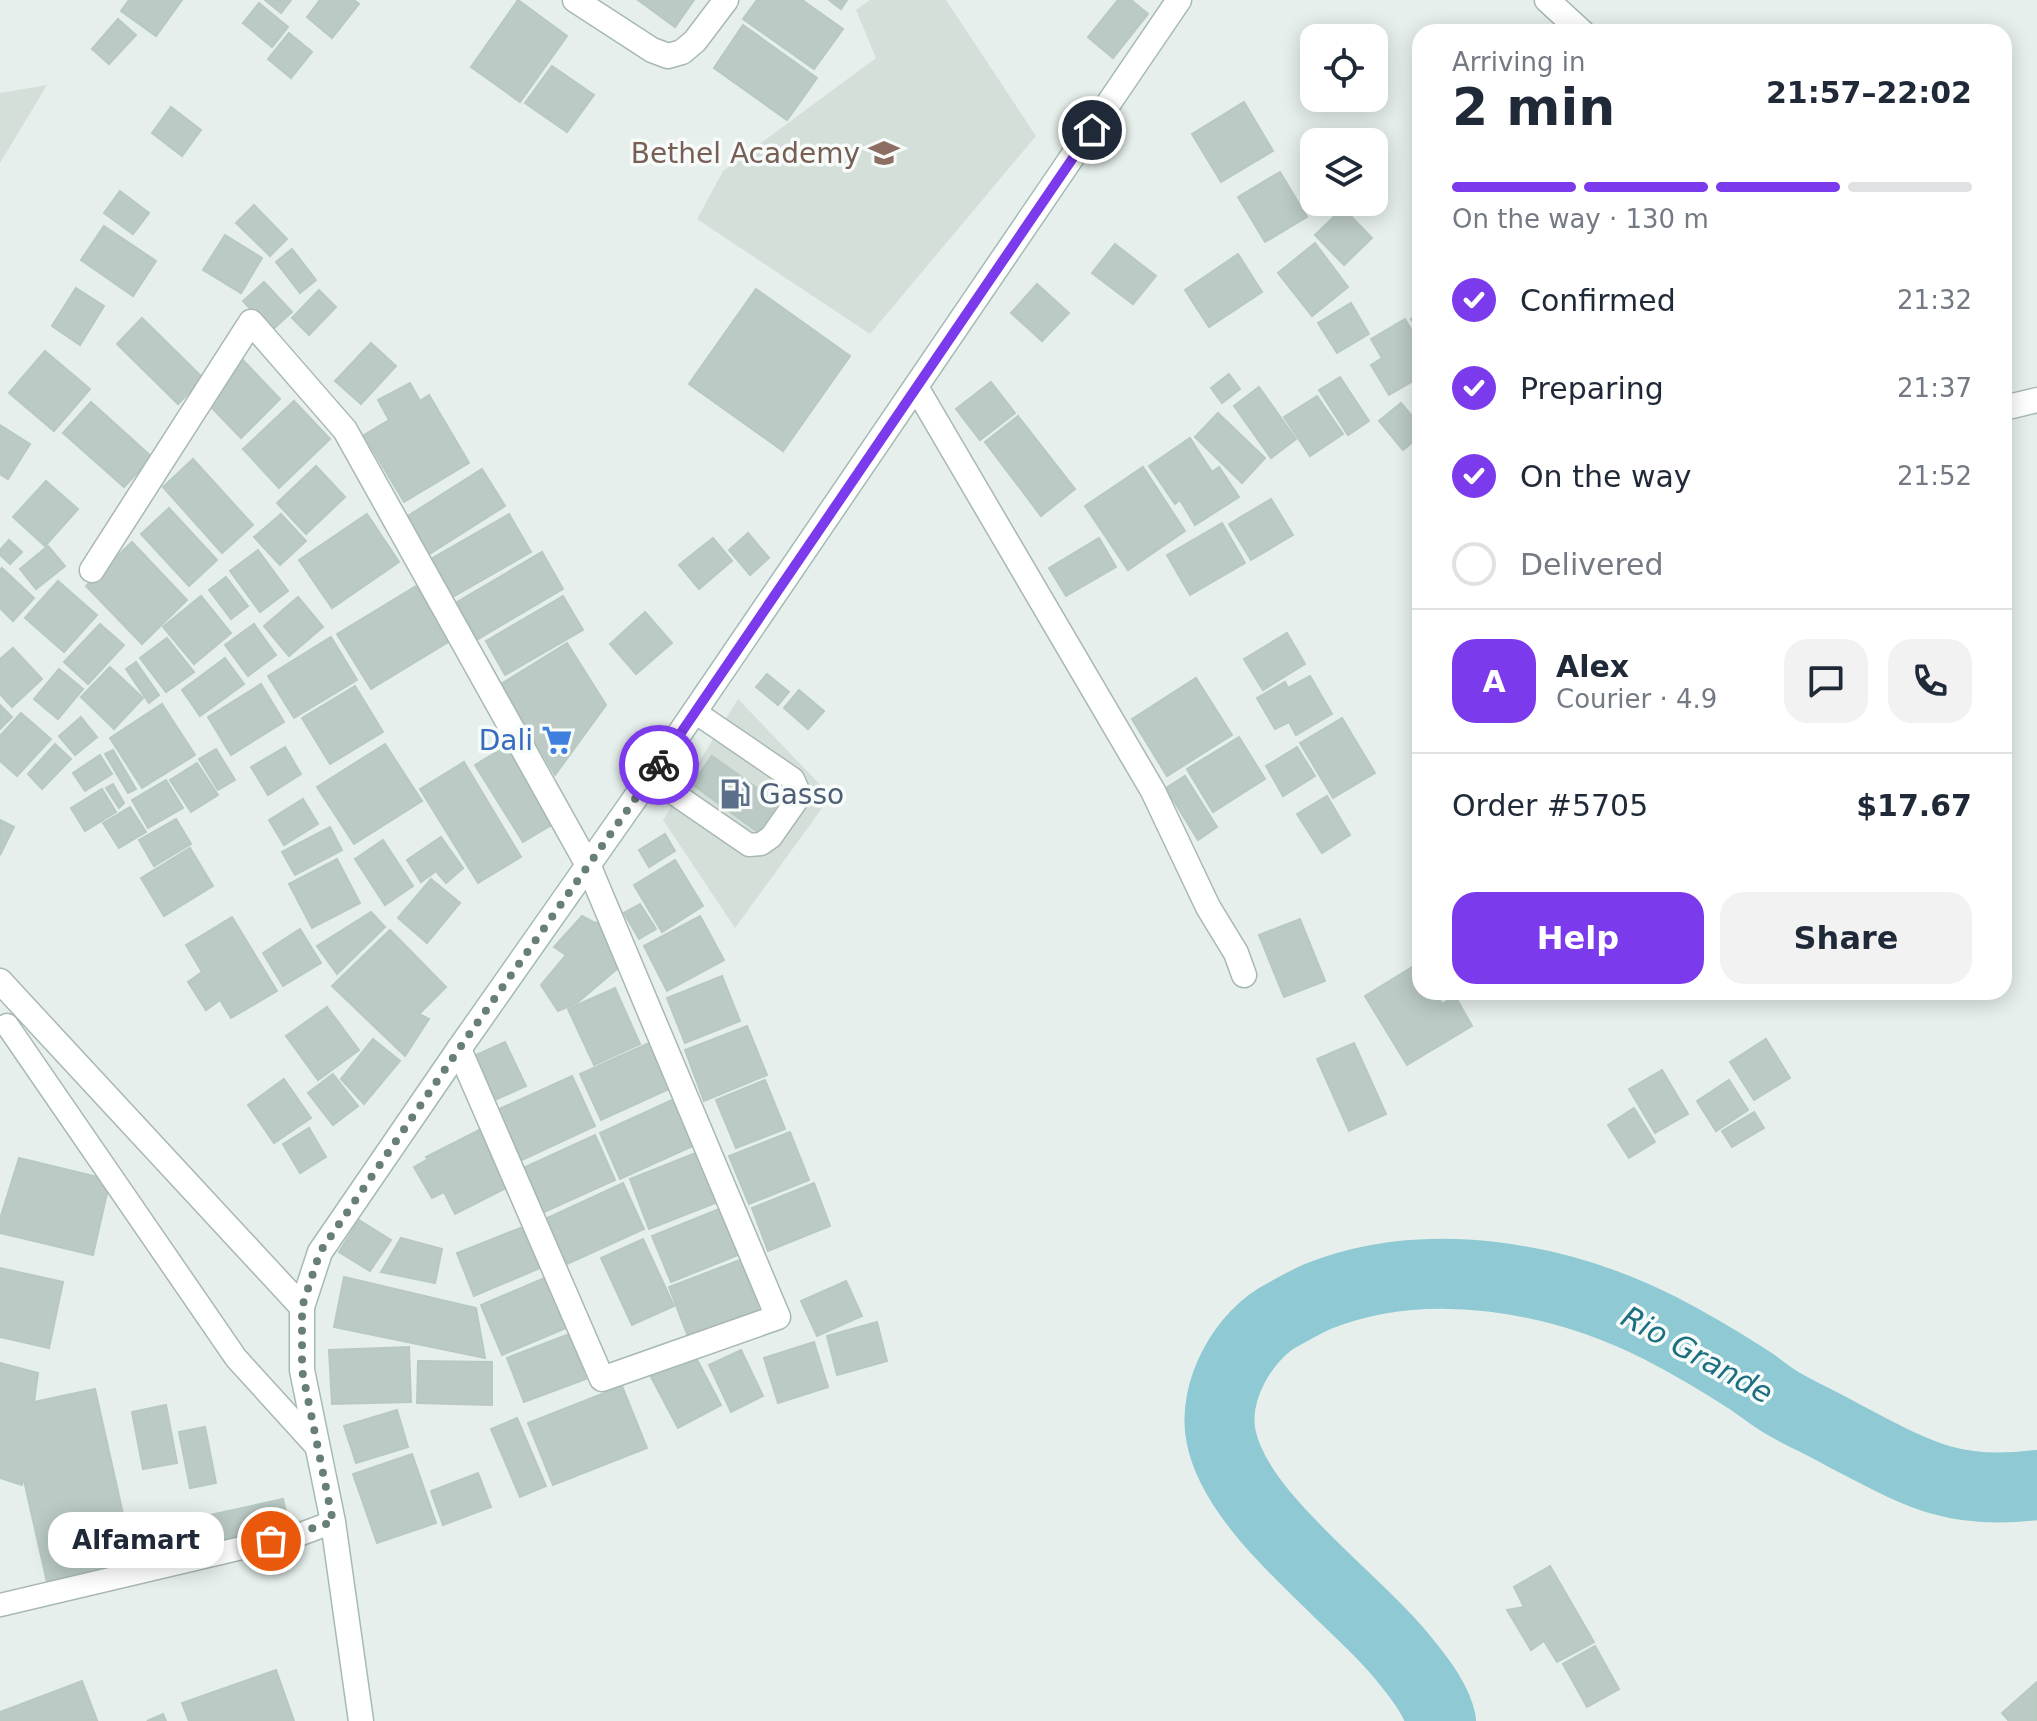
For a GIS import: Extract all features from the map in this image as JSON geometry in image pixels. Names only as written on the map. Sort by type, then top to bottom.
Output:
[{"type":"street","points":[[575,0],[652,50],[668,56],[682,52],[695,41],[726,0]]},
{"type":"street","points":[[361,1721],[333,1522],[302,1370],[302,1307],[320,1252],[589,867],[1179,0]]},
{"type":"street","points":[[1547,0],[1573,24]]},
{"type":"street","points":[[92,570],[251,322],[345,430],[589,867],[778,1317],[602,1379],[459,1049]]},
{"type":"street","points":[[916,387],[1153,791],[1208,907],[1236,953],[1244,975]]},
{"type":"street","points":[[2012,406],[2037,400]]},
{"type":"street","points":[[0,981],[302,1307]]},
{"type":"lane","points":[[650,777],[749,845],[761,844],[771,837],[797,800],[793,779],[695,712]]},
{"type":"lane","points":[[7,1025],[236,1358],[316,1446]]},
{"type":"lane","points":[[0,1605],[301,1534],[333,1522]]},
{"type":"shaded area","name":"Bethel Academy","points":[[870,0],[946,0],[1036,136],[870,334],[697,219],[723,171],[876,58],[856,10]]},
{"type":"shaded area","points":[[47,85],[0,163],[0,93]]},
{"type":"shaded area","points":[[738,699],[831,796],[735,928],[663,820]]},
{"type":"building","points":[[129,0],[182,0],[156,36],[121,11]]},
{"type":"building","points":[[265,0],[291,0],[281,13]]},
{"type":"building","points":[[320,0],[354,0],[359,4],[332,38],[307,17]]},
{"type":"building","points":[[518,0],[567,36],[520,102],[471,67]]},
{"type":"building","points":[[638,0],[694,0],[675,27]]},
{"type":"building","points":[[757,0],[802,0],[843,29],[814,69],[743,19]]},
{"type":"building","points":[[829,0],[847,0],[841,9]]},
{"type":"building","points":[[1118,0],[1131,0],[1148,14],[1113,58],[1088,37]]},
{"type":"building","points":[[259,3],[288,27],[272,47],[243,23]]},
{"type":"building","points":[[118,19],[136,35],[109,64],[92,49]]},
{"type":"building","points":[[743,25],[817,78],[787,120],[714,68]]},
{"type":"building","points":[[289,33],[312,52],[291,78],[268,59]]},
{"type":"building","points":[[552,66],[594,95],[567,132],[525,103]]},
{"type":"building","points":[[1244,102],[1273,151],[1221,182],[1192,134]]},
{"type":"building","points":[[171,107],[201,130],[182,156],[152,133]]},
{"type":"building","points":[[1280,172],[1300,205],[1300,216],[1307,217],[1265,242],[1238,197]]},
{"type":"building","points":[[120,191],[149,213],[133,234],[104,213]]},
{"type":"building","points":[[254,205],[287,239],[270,256],[236,223]]},
{"type":"building","points":[[1335,216],[1351,216],[1372,238],[1344,265],[1315,235]]},
{"type":"building","points":[[104,226],[156,261],[133,296],[81,260]]},
{"type":"building","points":[[225,235],[262,258],[241,293],[203,270]]},
{"type":"building","points":[[1315,243],[1348,287],[1312,316],[1278,273]]},
{"type":"building","points":[[1115,244],[1156,276],[1133,304],[1092,273]]},
{"type":"building","points":[[292,249],[316,280],[300,293],[276,262]]},
{"type":"building","points":[[1238,254],[1262,292],[1209,327],[1185,290]]},
{"type":"building","points":[[264,282],[292,312],[271,331],[243,301]]},
{"type":"building","points":[[1037,284],[1069,313],[1042,341],[1011,313]]},
{"type":"building","points":[[76,288],[104,306],[80,345],[52,326]]},
{"type":"building","points":[[756,289],[850,356],[783,451],[689,384]]},
{"type":"building","points":[[319,290],[336,307],[309,335],[292,318]]},
{"type":"building","points":[[1351,303],[1369,334],[1337,353],[1318,323]]},
{"type":"building","points":[[142,318],[203,378],[178,404],[117,344]]},
{"type":"building","points":[[1405,319],[1412,331],[1412,382],[1389,395],[1371,365],[1382,358],[1371,339]]},
{"type":"building","points":[[371,343],[396,366],[361,404],[335,381]]},
{"type":"building","points":[[45,351],[90,389],[54,431],[9,393]]},
{"type":"building","points":[[240,357],[280,399],[241,438],[207,403]]},
{"type":"building","points":[[1229,374],[1240,389],[1222,403],[1211,388]]},
{"type":"building","points":[[1340,377],[1369,421],[1348,435],[1319,390]]},
{"type":"building","points":[[991,382],[1015,413],[980,440],[956,409]]},
{"type":"building","points":[[410,383],[420,401],[429,395],[469,463],[404,502],[364,435],[389,420],[378,400]]},
{"type":"building","points":[[1259,387],[1296,439],[1271,458],[1234,406]]},
{"type":"building","points":[[1317,396],[1343,434],[1310,456],[1284,417]]},
{"type":"building","points":[[294,401],[330,439],[279,488],[243,449]]},
{"type":"building","points":[[91,402],[152,457],[124,487],[63,433]]},
{"type":"building","points":[[1401,403],[1412,416],[1412,443],[1403,450],[1379,421]]},
{"type":"building","points":[[1218,413],[1265,458],[1242,483],[1195,437]]},
{"type":"building","points":[[1018,416],[1075,489],[1041,516],[985,442]]},
{"type":"building","points":[[0,425],[30,444],[8,479],[0,474]]},
{"type":"building","points":[[1190,438],[1212,472],[1219,467],[1239,497],[1195,525],[1180,500],[1175,504],[1149,466]]},
{"type":"building","points":[[193,459],[253,525],[222,553],[163,487]]},
{"type":"building","points":[[316,466],[345,497],[306,534],[277,503]]},
{"type":"building","points":[[1143,467],[1185,531],[1128,570],[1085,506]]},
{"type":"building","points":[[482,469],[505,506],[423,558],[400,521]]},
{"type":"building","points":[[46,481],[78,509],[45,546],[13,517]]},
{"type":"building","points":[[1271,499],[1293,535],[1251,560],[1229,524]]},
{"type":"building","points":[[169,508],[217,560],[189,586],[141,534]]},
{"type":"building","points":[[281,514],[306,541],[280,565],[254,537]]},
{"type":"building","points":[[367,514],[399,562],[332,608],[299,560]]},
{"type":"building","points":[[509,514],[531,552],[451,598],[429,560]]},
{"type":"building","points":[[1222,523],[1245,563],[1190,595],[1167,555]]},
{"type":"building","points":[[748,533],[769,558],[750,575],[729,550]]},
{"type":"building","points":[[713,538],[732,561],[699,589],[679,565]]},
{"type":"building","points":[[1099,538],[1116,567],[1066,596],[1049,568]]},
{"type":"building","points":[[9,540],[22,552],[10,564],[0,555],[0,550]]},
{"type":"building","points":[[132,542],[187,600],[142,644],[86,586]]},
{"type":"building","points":[[48,546],[65,566],[36,589],[20,569]]},
{"type":"building","points":[[258,550],[288,591],[260,612],[230,571]]},
{"type":"building","points":[[542,552],[563,589],[478,639],[457,602]]},
{"type":"building","points":[[2,568],[34,598],[13,621],[0,608]]},
{"type":"building","points":[[226,577],[248,606],[231,619],[209,590]]},
{"type":"building","points":[[58,581],[97,615],[64,652],[25,618]]},
{"type":"building","points":[[416,586],[450,641],[371,689],[337,634]]},
{"type":"building","points":[[201,596],[231,633],[194,664],[163,627]]},
{"type":"building","points":[[563,596],[583,630],[505,675],[486,641]]},
{"type":"building","points":[[298,597],[323,627],[289,656],[264,626]]},
{"type":"building","points":[[645,612],[672,643],[636,674],[610,644]]},
{"type":"building","points":[[100,624],[124,645],[88,684],[64,662]]},
{"type":"building","points":[[254,624],[276,655],[248,676],[225,645]]},
{"type":"building","points":[[1287,633],[1305,664],[1263,690],[1244,659]]},
{"type":"building","points":[[331,637],[357,680],[294,718],[268,676]]},
{"type":"building","points":[[167,638],[194,672],[166,692],[140,658]]},
{"type":"building","name":"Dali","points":[[567,643],[606,705],[555,775],[501,684]]},
{"type":"building","points":[[13,648],[42,679],[12,707],[0,694],[0,659]]},
{"type":"building","points":[[225,658],[244,684],[200,716],[182,690]]},
{"type":"building","points":[[136,662],[159,695],[149,703],[126,669]]},
{"type":"building","points":[[110,667],[143,698],[114,729],[81,697]]},
{"type":"building","points":[[59,669],[83,689],[58,719],[34,699]]},
{"type":"building","points":[[767,674],[789,692],[778,705],[756,687]]},
{"type":"building","points":[[1310,676],[1332,714],[1296,735],[1289,722],[1275,729],[1257,698],[1285,682],[1288,688]]},
{"type":"building","points":[[1196,678],[1232,735],[1167,776],[1132,719]]},
{"type":"building","points":[[261,684],[284,722],[231,755],[208,717]]},
{"type":"building","points":[[355,686],[383,732],[330,764],[302,718]]},
{"type":"building","points":[[799,690],[824,711],[808,729],[784,708]]},
{"type":"building","points":[[162,704],[195,755],[142,788],[110,738]]},
{"type":"building","points":[[0,705],[12,717],[0,729]]},
{"type":"building","points":[[21,713],[51,739],[17,776],[0,761],[0,736]]},
{"type":"building","points":[[81,717],[97,737],[75,755],[59,736]]},
{"type":"building","points":[[1342,718],[1375,773],[1333,798],[1300,743]]},
{"type":"building","points":[[1239,737],[1265,779],[1213,812],[1187,769]]},
{"type":"building","points":[[55,744],[71,759],[42,789],[28,774]]},
{"type":"building","points":[[385,744],[422,801],[354,844],[317,787]]},
{"type":"building","points":[[508,745],[555,823],[523,842],[475,765]]},
{"type":"building","points":[[285,747],[301,774],[268,795],[251,767]]},
{"type":"building","points":[[1297,747],[1315,776],[1283,796],[1266,766]]},
{"type":"building","points":[[216,749],[235,780],[218,790],[199,759]]},
{"type":"building","points":[[113,750],[136,789],[128,793],[105,754]]},
{"type":"building","points":[[100,755],[112,774],[85,791],[73,773]]},
{"type":"building","name":"Gasso","points":[[712,756],[778,803],[758,832],[692,784]]},
{"type":"building","points":[[464,762],[521,857],[478,883],[420,789]]},
{"type":"building","points":[[197,763],[218,795],[191,812],[170,780]]},
{"type":"building","points":[[1185,776],[1217,827],[1198,840],[1166,788]]},
{"type":"building","points":[[166,780],[183,808],[148,828],[132,800]]},
{"type":"building","points":[[113,784],[124,803],[119,808],[106,788]]},
{"type":"building","points":[[102,789],[116,812],[85,831],[71,808]]},
{"type":"building","points":[[1327,796],[1350,835],[1322,853],[1297,814]]},
{"type":"building","points":[[303,799],[318,824],[284,845],[269,820]]},
{"type":"building","points":[[130,807],[146,832],[119,848],[103,823]]},
{"type":"building","points":[[176,819],[191,844],[154,866],[139,840]]},
{"type":"building","points":[[0,820],[14,827],[0,855]]},
{"type":"building","points":[[330,827],[342,850],[295,875],[282,852]]},
{"type":"building","points":[[665,834],[675,851],[649,867],[639,850]]},
{"type":"building","points":[[441,837],[463,868],[446,883],[436,871],[421,882],[407,860]]},
{"type":"building","points":[[383,840],[413,886],[385,905],[355,859]]},
{"type":"building","points":[[190,848],[213,886],[164,916],[141,878]]},
{"type":"building","points":[[337,859],[360,903],[312,928],[289,884]]},
{"type":"building","points":[[675,860],[703,906],[662,932],[634,885]]},
{"type":"building","points":[[431,879],[460,903],[427,943],[398,918]]},
{"type":"building","points":[[640,904],[656,929],[639,939],[624,913]]},
{"type":"building","points":[[371,912],[385,927],[337,974],[317,946]]},
{"type":"building","points":[[582,916],[595,923],[603,921],[624,963],[577,1003],[558,1011],[541,985],[566,955],[554,947]]},
{"type":"building","points":[[700,916],[724,960],[667,991],[644,946]]},
{"type":"building","points":[[232,917],[277,991],[231,1018],[220,1000],[206,1010],[188,982],[202,972],[186,945]]},
{"type":"building","points":[[1300,919],[1325,981],[1284,997],[1259,935]]},
{"type":"building","points":[[300,929],[321,963],[283,986],[263,953]]},
{"type":"building","points":[[390,930],[446,987],[419,1014],[429,1019],[405,1056],[332,986]]},
{"type":"building","points":[[1412,967],[1412,1000],[1440,1000],[1442,1004],[1457,1000],[1472,1026],[1407,1065],[1365,996]]},
{"type":"building","points":[[722,976],[740,1021],[685,1043],[667,998]]},
{"type":"building","points":[[615,988],[640,1044],[594,1065],[568,1009]]},
{"type":"building","points":[[327,1007],[359,1050],[318,1080],[286,1036]]},
{"type":"building","points":[[747,1026],[767,1075],[704,1101],[685,1050]]},
{"type":"building","points":[[373,1039],[400,1061],[364,1104],[341,1079]]},
{"type":"building","points":[[1766,1039],[1790,1078],[1754,1100],[1730,1062]]},
{"type":"building","points":[[505,1042],[526,1086],[495,1100],[474,1056]]},
{"type":"building","points":[[649,1043],[669,1089],[601,1120],[580,1074]]},
{"type":"building","points":[[1354,1043],[1386,1114],[1349,1131],[1317,1059]]},
{"type":"building","points":[[1662,1070],[1688,1114],[1655,1133],[1629,1089]]},
{"type":"building","points":[[333,1074],[358,1106],[333,1125],[308,1093]]},
{"type":"building","points":[[572,1076],[595,1126],[520,1161],[497,1110]]},
{"type":"building","points":[[284,1079],[311,1118],[274,1143],[248,1105]]},
{"type":"building","points":[[765,1080],[785,1129],[736,1148],[716,1100]]},
{"type":"building","points":[[1729,1080],[1748,1110],[1716,1131],[1697,1101]]},
{"type":"building","points":[[674,1099],[695,1145],[620,1179],[600,1133]]},
{"type":"building","points":[[1634,1108],[1655,1142],[1629,1158],[1608,1125]]},
{"type":"building","points":[[1754,1112],[1764,1128],[1732,1147],[1722,1131]]},
{"type":"building","points":[[309,1128],[326,1157],[300,1173],[283,1144]]},
{"type":"building","points":[[479,1130],[508,1187],[455,1214],[444,1192],[432,1198],[414,1167],[428,1159],[426,1157]]},
{"type":"building","points":[[790,1132],[809,1180],[749,1204],[729,1156]]},
{"type":"building","points":[[595,1135],[615,1180],[542,1213],[521,1169]]},
{"type":"building","points":[[698,1152],[718,1202],[649,1229],[630,1179]]},
{"type":"building","points":[[19,1158],[110,1180],[93,1255],[0,1233],[0,1219]]},
{"type":"building","points":[[623,1183],[644,1229],[565,1265],[543,1220]]},
{"type":"building","points":[[814,1183],[830,1226],[768,1251],[752,1208]]},
{"type":"building","points":[[724,1207],[743,1253],[671,1282],[652,1236]]},
{"type":"building","points":[[359,1220],[391,1240],[370,1271],[339,1252]]},
{"type":"building","points":[[523,1227],[540,1268],[474,1296],[457,1253]]},
{"type":"building","points":[[401,1238],[442,1249],[435,1283],[381,1272]]},
{"type":"building","points":[[643,1239],[674,1306],[632,1325],[601,1258]]},
{"type":"building","points":[[740,1260],[760,1312],[689,1339],[669,1287]]},
{"type":"building","points":[[0,1268],[63,1282],[49,1348],[0,1337]]},
{"type":"building","points":[[549,1276],[571,1326],[502,1355],[481,1305]]},
{"type":"building","points":[[344,1277],[476,1308],[485,1358],[334,1327]]},
{"type":"building","points":[[846,1281],[862,1316],[817,1336],[801,1301]]},
{"type":"building","points":[[877,1322],[887,1361],[837,1375],[827,1336]]},
{"type":"building","points":[[569,1334],[586,1379],[524,1402],[507,1358]]},
{"type":"building","points":[[814,1342],[828,1387],[778,1403],[764,1358]]},
{"type":"building","points":[[409,1347],[411,1402],[332,1404],[329,1350]]},
{"type":"building","points":[[741,1350],[763,1396],[731,1412],[709,1365]]},
{"type":"building","points":[[694,1354],[721,1405],[678,1428],[651,1377]]},
{"type":"building","points":[[418,1361],[492,1362],[492,1405],[417,1403]]},
{"type":"building","points":[[0,1363],[38,1373],[34,1402],[95,1389],[134,1563],[47,1582],[23,1476],[22,1485],[0,1478]]},
{"type":"building","points":[[622,1386],[647,1448],[553,1485],[528,1423]]},
{"type":"building","points":[[166,1405],[177,1463],[143,1469],[132,1412]]},
{"type":"building","points":[[397,1410],[408,1447],[356,1463],[344,1426]]},
{"type":"building","points":[[517,1418],[546,1486],[520,1497],[491,1429]]},
{"type":"building","points":[[205,1427],[216,1483],[190,1488],[179,1432]]},
{"type":"building","points":[[412,1454],[436,1523],[377,1543],[353,1474]]},
{"type":"building","points":[[478,1473],[491,1507],[443,1525],[431,1491]]},
{"type":"building","points":[[283,1499],[290,1531],[194,1552],[187,1520]]},
{"type":"building","points":[[172,1526],[179,1558],[140,1566],[134,1533]]},
{"type":"building","points":[[1550,1566],[1594,1642],[1557,1662],[1544,1641],[1531,1650],[1507,1610],[1524,1607],[1514,1587]]},
{"type":"building","points":[[1595,1646],[1619,1689],[1587,1707],[1563,1664]]},
{"type":"building","points":[[276,1670],[294,1721],[189,1721],[182,1703]]},
{"type":"building","points":[[82,1681],[97,1720],[0,1721],[0,1712]]},
{"type":"building","points":[[2037,1682],[2037,1721],[2009,1721],[2002,1713]]},
{"type":"building","points":[[163,1714],[166,1721],[147,1721]]},
{"type":"waterway","name":"Rio Grande","points":[[1441,1721],[1432,1698],[1408,1664],[1301,1556],[1250,1496],[1231,1466],[1221,1436],[1221,1401],[1226,1383],[1244,1350],[1269,1323],[1319,1296],[1361,1283],[1404,1276],[1448,1274],[1536,1284],[1579,1295],[1660,1328],[1725,1365],[1784,1404],[1914,1470],[1958,1484],[1981,1487],[2037,1485]]},
{"type":"way so far","points":[[271,1541],[333,1522],[302,1370],[302,1307],[320,1252],[659,765]]},
{"type":"place","name":"Bethel Academy","points":[[884,153]]},
{"type":"place","name":"Dali","points":[[557,740]]},
{"type":"place","name":"Gasso","points":[[735,794]]},
{"type":"place","name":"Alfamart","points":[[271,1541]]},
{"type":"route","points":[[659,765],[1092,130]]}]
